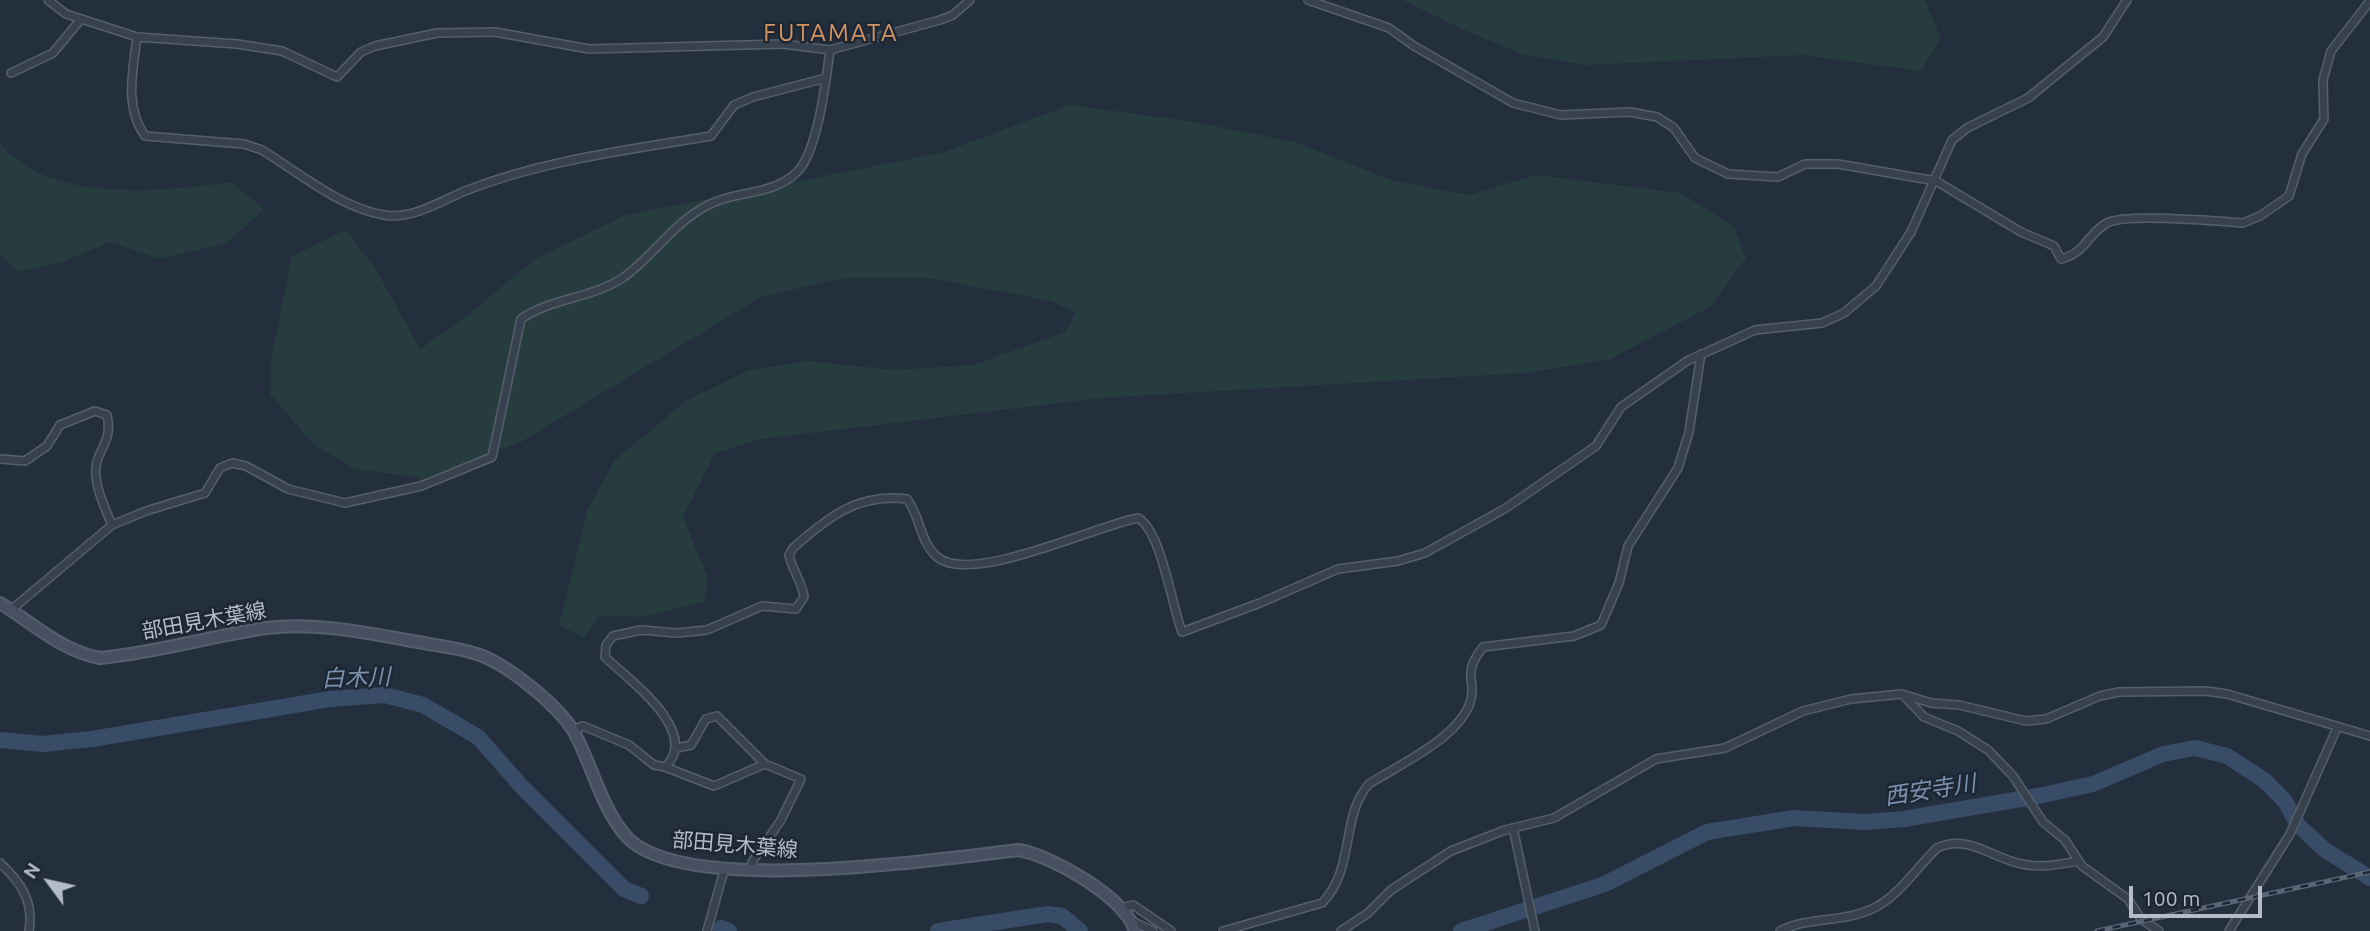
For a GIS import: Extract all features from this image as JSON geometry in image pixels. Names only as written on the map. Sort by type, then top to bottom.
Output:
[{"type":"main road","name":"部田見木葉線","points":[[0,603],[65,646],[100,658],[266,628],[305,625],[341,628],[480,655],[504,668],[545,701],[573,730],[615,820],[626,836],[645,852],[665,859],[725,867],[829,870],[1019,850],[1038,854],[1102,891],[1121,908],[1134,926]]},
{"type":"street","points":[[48,0],[66,14],[137,37],[237,44],[282,51],[337,78],[361,52],[437,33],[495,32],[589,49],[783,44],[830,50],[940,20],[953,15],[970,0]]},
{"type":"street","points":[[1308,0],[1389,28],[1414,46],[1513,103],[1561,115],[1630,112],[1657,117],[1674,128],[1695,158],[1728,174],[1778,177],[1805,164],[1838,164],[1937,181],[2021,232],[2054,246],[2061,259],[2076,256],[2108,222],[2129,219],[2243,223],[2260,216],[2289,196],[2302,154],[2324,119],[2323,80],[2331,51],[2370,1]]},
{"type":"street","points":[[665,767],[673,760],[677,748],[676,734],[669,722],[605,657],[606,645],[613,636],[629,631],[677,634],[707,630],[762,606],[796,608],[804,597],[803,585],[789,555],[808,535],[846,508],[884,496],[907,499],[915,510],[923,537],[934,555],[954,565],[975,564],[1042,550],[1138,518],[1147,523],[1158,551],[1182,632],[1260,603],[1338,569],[1398,561],[1425,553],[1472,528],[1596,446],[1621,407],[1701,354],[1755,330],[1822,323],[1863,299],[1876,286],[1911,232],[1937,181],[1952,140],[1968,128],[2028,98],[2103,37],[2127,0]]},
{"type":"street","points":[[11,73],[53,53],[81,19]]},
{"type":"street","points":[[137,37],[130,89],[138,127],[145,136],[244,144],[262,150],[366,212],[388,216],[408,214],[468,190],[547,165],[711,136],[734,105],[753,97],[826,78]]},
{"type":"street","points":[[10,610],[112,525],[146,511],[205,494],[220,468],[232,463],[246,466],[288,489],[345,503],[421,486],[492,457],[521,319],[536,309],[584,296],[623,277],[676,225],[708,205],[768,189],[798,172],[811,143],[830,50]]},
{"type":"street","points":[[1223,931],[1322,903],[1333,891],[1340,875],[1359,795],[1368,784],[1452,731],[1469,706],[1469,670],[1483,647],[1574,636],[1601,625],[1619,583],[1629,546],[1678,468],[1689,432],[1701,354]]},
{"type":"street","points":[[0,459],[25,461],[47,446],[60,425],[95,411],[107,415],[110,426],[107,445],[95,466],[101,498],[112,525]]},
{"type":"street","points":[[1341,931],[1368,913],[1391,890],[1451,851],[1513,828],[1554,818],[1656,759],[1725,748],[1803,711],[1851,699],[1902,694],[1931,703],[1959,705],[2026,721],[2046,719],[2100,696],[2119,692],[2206,691],[2227,694],[2370,736]]},
{"type":"street","points":[[1902,694],[1924,717],[1958,731],[1988,750],[2013,776],[2043,822],[2065,840],[2079,861],[2128,899],[2141,919],[2159,931]]},
{"type":"street","points":[[677,748],[691,746],[706,719],[717,716],[765,764],[802,779],[781,820],[752,862],[752,869]]},
{"type":"street","points":[[573,730],[583,726],[629,745],[654,765],[714,786],[765,764]]},
{"type":"street","points":[[2229,931],[2290,834],[2337,728]]},
{"type":"street","points":[[1513,828],[1535,931]]},
{"type":"street","points":[[1780,931],[1807,920],[1846,917],[1876,907],[1937,848],[1947,844],[1963,842],[2014,862],[2034,866],[2079,861]]},
{"type":"street","points":[[0,863],[15,876],[25,891],[32,913],[29,931]]},
{"type":"street","points":[[707,931],[725,867]]},
{"type":"street","points":[[1121,908],[1133,905],[1171,931]]},
{"type":"street","points":[[1134,926],[1153,931]]},
{"type":"green space","points":[[1403,0],[1925,0],[1941,39],[1921,71],[1803,55],[1586,65],[1522,54],[1464,30]]},
{"type":"green space","points":[[1070,105],[1194,122],[1295,142],[1394,181],[1469,195],[1536,175],[1681,193],[1734,227],[1746,258],[1710,307],[1608,360],[1524,373],[1101,398],[761,439],[715,453],[683,517],[707,576],[705,601],[643,617],[600,616],[584,638],[559,625],[588,508],[615,460],[686,401],[749,370],[808,361],[895,370],[973,365],[1065,332],[1076,313],[1051,301],[929,278],[843,278],[761,297],[521,442],[424,478],[355,469],[313,444],[270,394],[271,361],[292,256],[345,230],[373,264],[420,349],[462,320],[535,259],[626,215],[941,153]]},
{"type":"green space","points":[[0,143],[21,163],[47,176],[76,185],[141,190],[231,182],[264,209],[227,243],[159,259],[110,242],[65,261],[18,272],[0,254]]},
{"type":"waterway","name":"白木川","points":[[0,740],[43,744],[92,739],[330,699],[385,695],[423,705],[478,737],[523,788],[624,889],[641,896]]},
{"type":"waterway","name":"西安寺川","points":[[1461,931],[1605,884],[1707,832],[1794,818],[1865,822],[1904,819],[2038,796],[2093,784],[2163,754],[2195,748],[2227,756],[2264,780],[2285,801],[2298,825],[2325,850],[2370,878]]},
{"type":"waterway","name":"西安寺川","points":[[938,931],[1048,914],[1062,916],[1080,931]]},
{"type":"waterway","name":"白木川","points":[[721,928],[729,931]]},
{"type":"railway","points":[[2097,931],[2370,872]]},
{"type":"district","name":"FUTAMATA","points":[[831,33]]}]
